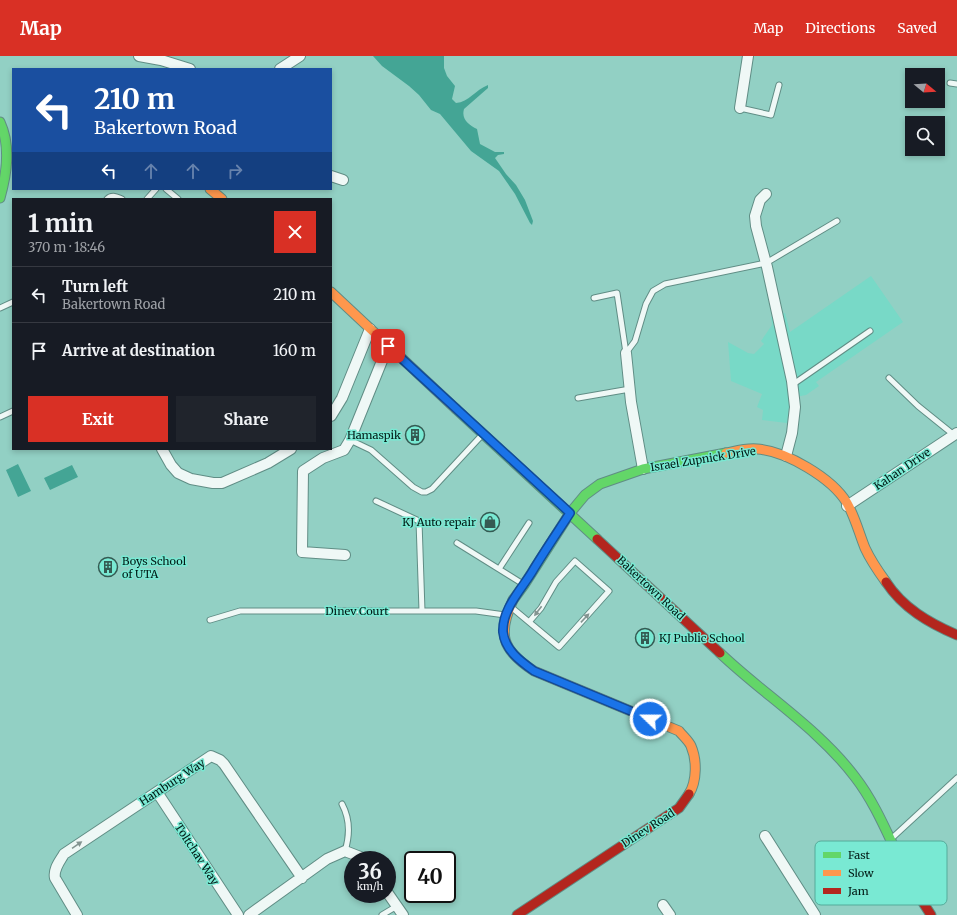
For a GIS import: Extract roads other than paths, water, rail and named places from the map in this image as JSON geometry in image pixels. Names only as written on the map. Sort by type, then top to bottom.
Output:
[{"type":"street","points":[[139,56],[161,60],[187,68]]},
{"type":"street","points":[[282,68],[300,56]]},
{"type":"street","points":[[740,108],[748,56]]},
{"type":"street","points":[[0,198],[5,172],[6,149],[4,128]]},
{"type":"street","points":[[332,176],[343,180]]},
{"type":"street","points":[[211,190],[221,198]]},
{"type":"street","points":[[766,194],[760,200],[755,216],[756,226],[766,263],[792,385],[795,407],[792,433],[786,456]]},
{"type":"street","name":"Bakertown Road","points":[[332,293],[728,661],[820,739],[843,762],[856,778],[875,809],[890,840]]},
{"type":"street","points":[[332,414],[342,398],[370,329]]},
{"type":"street","points":[[346,555],[302,552],[303,471],[323,458],[344,450],[350,440],[388,346]]},
{"type":"street","points":[[626,353],[630,389],[643,469]]},
{"type":"street","name":"Kahan Drive","points":[[847,506],[956,434]]},
{"type":"street","name":"Israel Zupnick Drive","points":[[570,513],[585,495],[600,484],[643,469],[748,449],[760,449],[786,456],[800,462],[829,482],[842,496],[851,512],[867,552],[892,592],[917,615],[934,625],[957,634]]},
{"type":"street","points":[[163,450],[171,465],[178,473],[191,479],[213,483],[222,483],[268,463],[288,450]]},
{"type":"street","name":"Dinev Road","points":[[517,915],[679,808],[692,789],[696,767],[691,746],[679,731],[534,671],[519,661],[509,649],[503,632],[508,611],[513,599],[524,585],[570,513]]},
{"type":"street","name":"Hamburg Way","points":[[77,915],[54,875],[64,854],[211,756],[220,760],[224,764],[302,878]]},
{"type":"street","name":"Toltchav Way","points":[[157,792],[238,915]]},
{"type":"street","points":[[765,836],[815,915]]},
{"type":"street","points":[[249,915],[327,859],[344,851]]},
{"type":"street","points":[[394,903],[403,915]]},
{"type":"street","points":[[663,905],[670,915]]},
{"type":"street","name":"Bakertown Road","points":[[925,905],[931,915]]},
{"type":"lane","points":[[950,83],[957,84]]},
{"type":"lane","points":[[740,108],[771,116],[779,85]]},
{"type":"lane","points":[[148,198],[155,190]]},
{"type":"lane","points":[[167,190],[177,198]]},
{"type":"lane","points":[[108,198],[115,196],[120,198]]},
{"type":"lane","points":[[626,353],[635,341],[646,304],[653,291],[665,284],[766,263],[837,221]]},
{"type":"lane","points":[[594,298],[617,293],[626,353]]},
{"type":"lane","points":[[0,308],[12,302]]},
{"type":"lane","points":[[792,385],[870,331]]},
{"type":"lane","points":[[889,378],[918,406],[956,434]]},
{"type":"lane","points":[[578,398],[630,389]]},
{"type":"lane","points":[[0,417],[12,411]]},
{"type":"lane","points":[[350,440],[371,450],[413,487],[422,492],[426,492],[432,489],[483,434]]},
{"type":"lane","points":[[376,501],[419,521],[422,611]]},
{"type":"lane","points":[[499,569],[529,522]]},
{"type":"lane","points":[[457,543],[524,585]]},
{"type":"lane","points":[[508,611],[530,622],[559,647],[609,591],[575,561],[556,582],[541,608],[530,622]]},
{"type":"lane","name":"Dinev Court","points":[[210,620],[240,611],[508,611]]},
{"type":"lane","points":[[890,840],[957,778]]},
{"type":"lane","points":[[342,804],[347,814],[349,825],[349,840],[345,851]]},
{"type":"lane","points":[[382,915],[396,906]]},
{"type":"place","name":"Hamaspik","points":[[415,435]]},
{"type":"place","name":"KJ Auto repair","points":[[490,522]]},
{"type":"place","name":"Boys School of UTA","points":[[108,567]]},
{"type":"place","name":"KJ Public School","points":[[645,638]]}]
